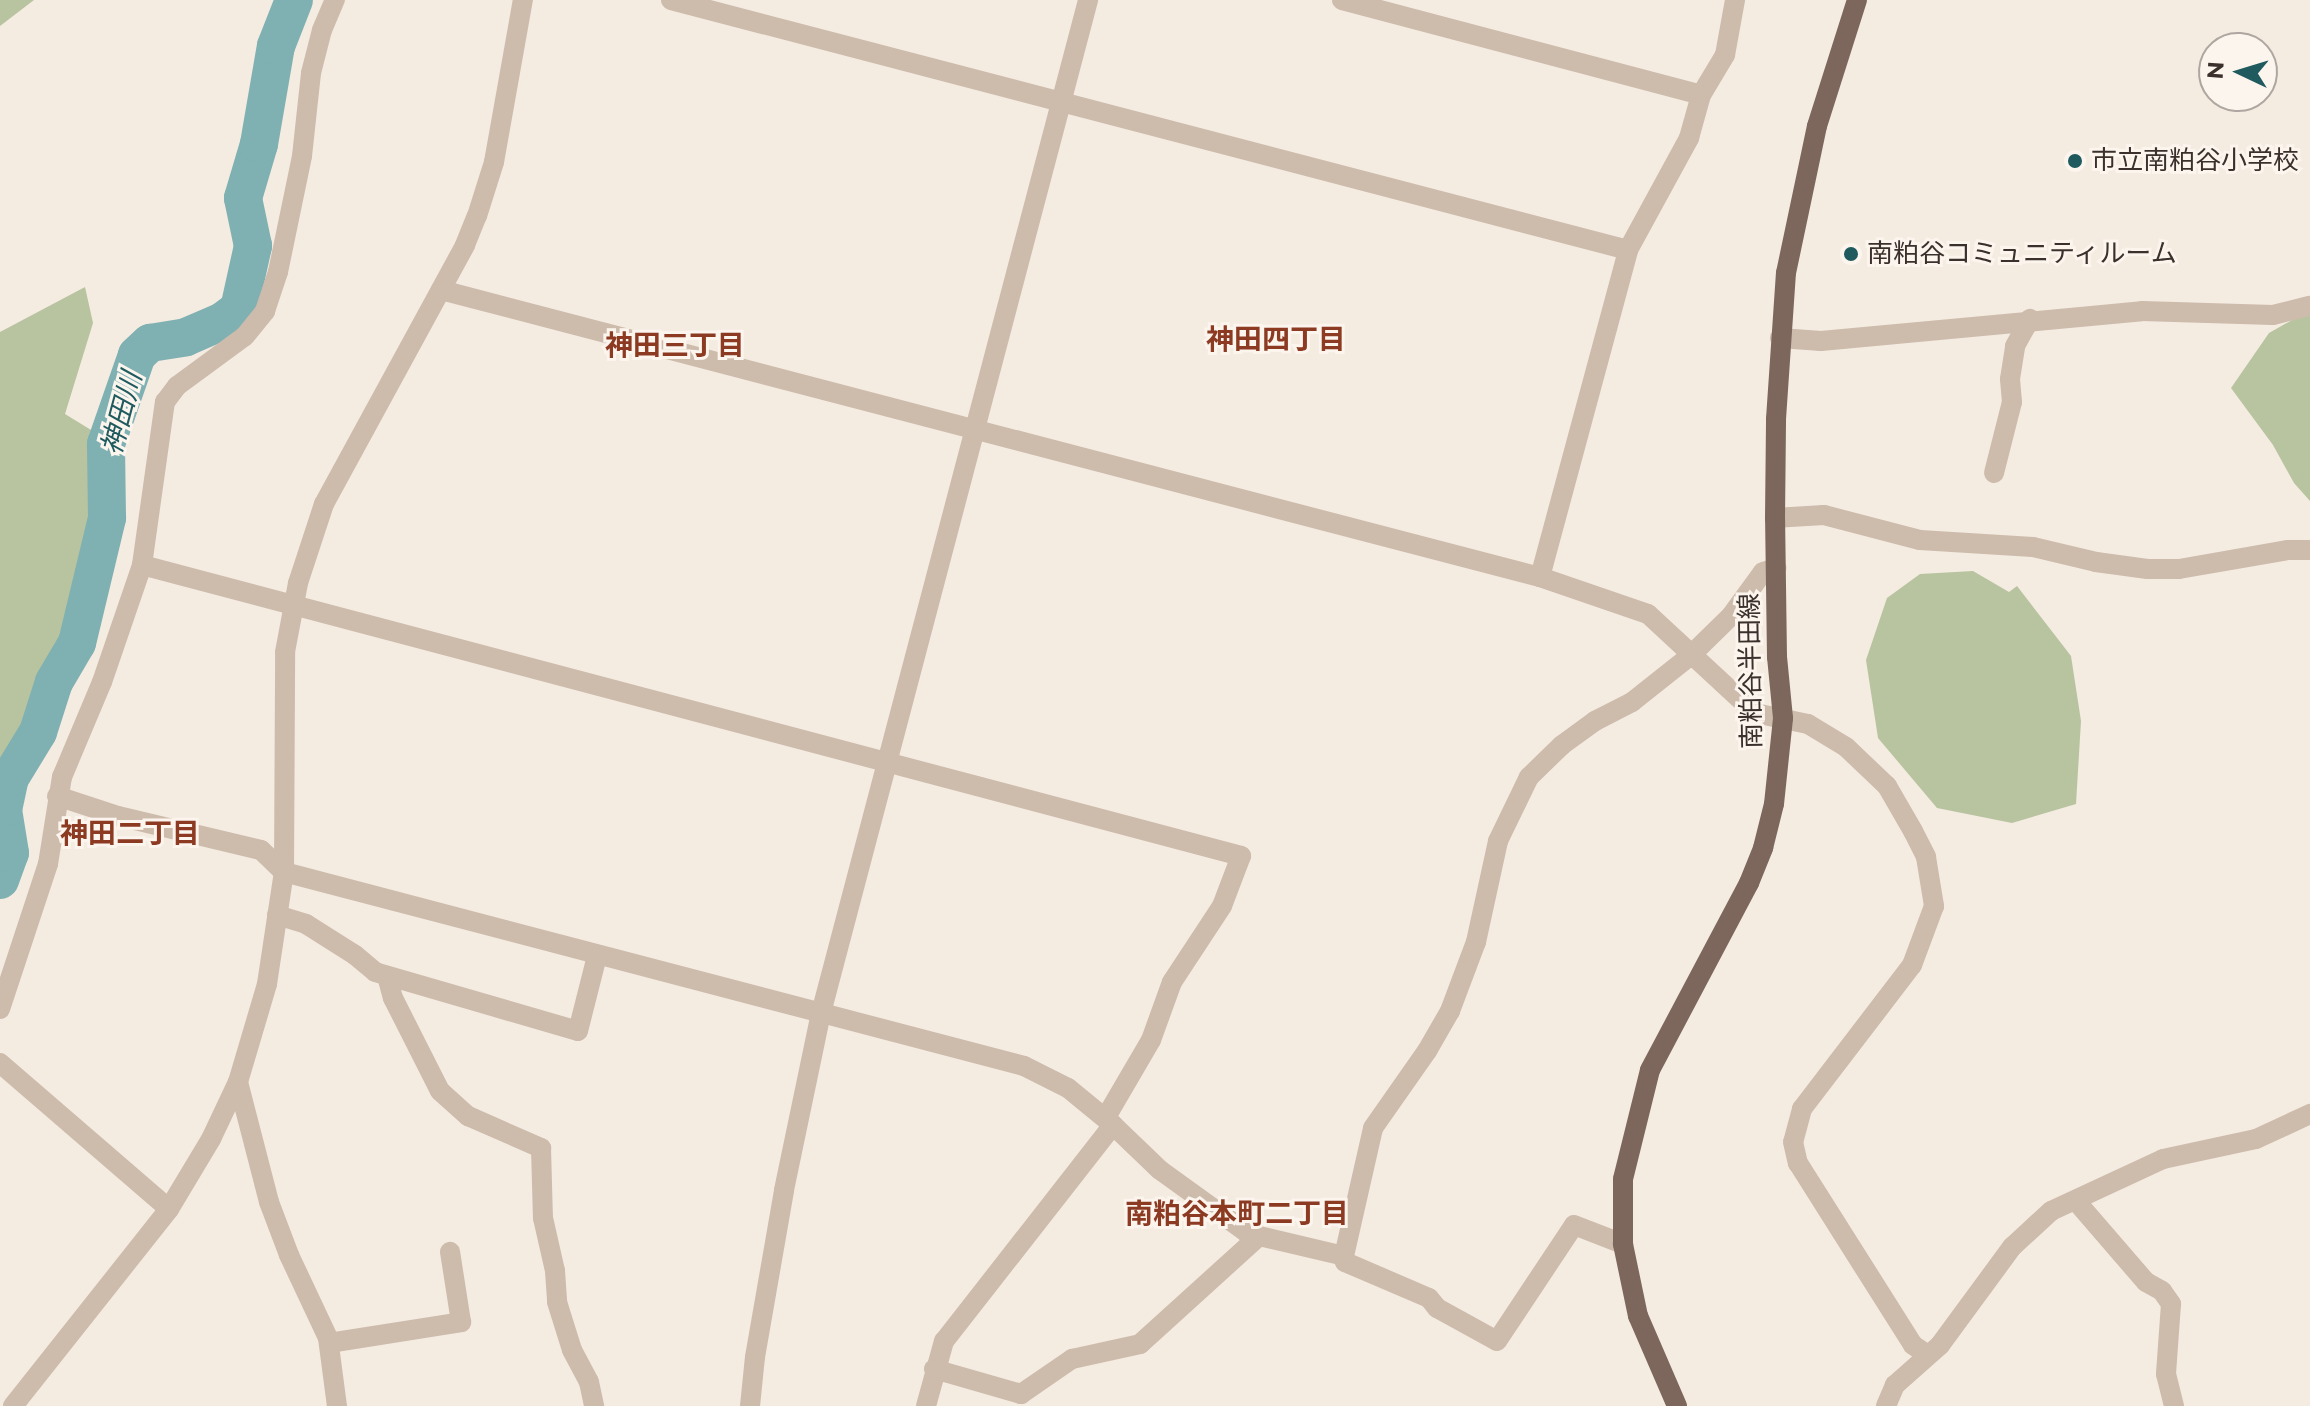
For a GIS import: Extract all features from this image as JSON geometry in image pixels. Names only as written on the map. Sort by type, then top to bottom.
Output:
[{"type":"main road","name":"南粕谷半田線","points":[[1677,1406],[1638,1316],[1623,1244],[1623,1179],[1638,1108],[1670,1027],[1732,918],[1763,848],[1774,804],[1783,718],[1777,657],[1775,518],[1780,338],[1788,260],[1806,169],[1836,58],[1857,0]]},
{"type":"street","points":[[0,1009],[48,864],[57,796],[102,682],[142,565],[165,402],[177,386],[245,336],[265,311],[278,272],[302,156],[311,73],[322,30],[335,0]]},
{"type":"street","points":[[13,1406],[169,1209],[211,1139],[238,1082],[267,984],[284,872],[285,652],[293,604],[324,504],[465,245],[491,175],[523,0]]},
{"type":"street","points":[[671,0],[1628,250]]},
{"type":"street","points":[[750,1406],[755,1357],[784,1190],[821,1013],[1088,0]]},
{"type":"street","points":[[1342,0],[1701,95]]},
{"type":"street","points":[[1540,577],[1628,250],[1689,138],[1701,95],[1725,55],[1735,0]]},
{"type":"street","points":[[441,290],[1540,577],[1648,614],[1755,713],[1808,724],[1846,747],[1887,786],[1926,857],[1934,906],[1912,965],[1802,1109],[1793,1142],[1798,1163],[1885,1301],[1913,1345],[1928,1355]]},
{"type":"street","points":[[1780,338],[1821,341],[2030,319],[2178,310],[2273,315],[2310,306]]},
{"type":"street","points":[[1994,473],[2012,402],[2010,379],[2015,346],[2030,319]]},
{"type":"street","points":[[1775,518],[1824,515],[1849,518],[1920,540],[2033,547],[2096,562],[2148,569],[2179,569],[2288,550],[2310,550]]},
{"type":"street","points":[[142,565],[1241,856],[1222,906],[1172,982],[1151,1040],[1110,1121],[944,1341],[926,1406]]},
{"type":"street","points":[[1623,1244],[1574,1225],[1497,1341],[1437,1308],[1429,1298],[1345,1262],[1344,1256],[1373,1128],[1427,1051],[1450,1011],[1476,942],[1498,841],[1529,777],[1562,745],[1595,721],[1632,702],[1690,656],[1731,616],[1763,572],[1776,568]]},
{"type":"street","points":[[57,796],[118,816],[261,850],[284,872],[1024,1066],[1058,1082],[1110,1121],[1160,1170],[1246,1232],[1344,1256]]},
{"type":"street","points":[[277,915],[306,924],[355,955],[375,972],[578,1031],[597,956]]},
{"type":"street","points":[[387,976],[393,998],[440,1091],[468,1116],[541,1148],[542,1206],[555,1271],[557,1302],[572,1350],[589,1382],[594,1406]]},
{"type":"street","points":[[0,1063],[169,1209]]},
{"type":"street","points":[[238,1082],[269,1202],[329,1343],[337,1406]]},
{"type":"street","points":[[1886,1406],[1895,1385],[1940,1345],[2012,1247],[2051,1211],[2163,1159],[2256,1139],[2310,1114]]},
{"type":"street","points":[[2076,1201],[2171,1304],[2166,1374],[2174,1406]]},
{"type":"street","points":[[934,1369],[1021,1394],[1072,1359],[1140,1344],[1259,1236]]},
{"type":"street","points":[[329,1343],[461,1322],[450,1252]]},
{"type":"green space","points":[[0,0],[34,0],[0,26]]},
{"type":"green space","points":[[85,287],[93,323],[65,414],[109,441],[104,564],[0,795],[0,332]]},
{"type":"green space","points":[[2310,310],[2310,501],[2294,483],[2273,445],[2231,388],[2269,333]]},
{"type":"green space","points":[[1973,571],[2009,592],[2017,586],[2071,656],[2081,721],[2076,804],[2012,823],[1937,808],[1878,738],[1866,660],[1887,598],[1920,574]]},
{"type":"waterway","name":"神田川","points":[[0,880],[10,853],[3,810],[10,778],[38,732],[54,682],[77,643],[107,518],[106,444],[137,355],[150,343],[186,337],[223,321],[239,309],[253,246],[243,198],[259,144],[276,46],[294,0]]},
{"type":"place","name":"市立南粕谷小学校","points":[[2075,161]]},
{"type":"place","name":"南粕谷コミュニティルーム","points":[[1851,254]]},
{"type":"district","name":"神田四丁目","points":[[1276,339]]},
{"type":"district","name":"神田三丁目","points":[[675,345]]},
{"type":"district","name":"神田二丁目","points":[[130,833]]},
{"type":"district","name":"南粕谷本町二丁目","points":[[1237,1213]]}]
